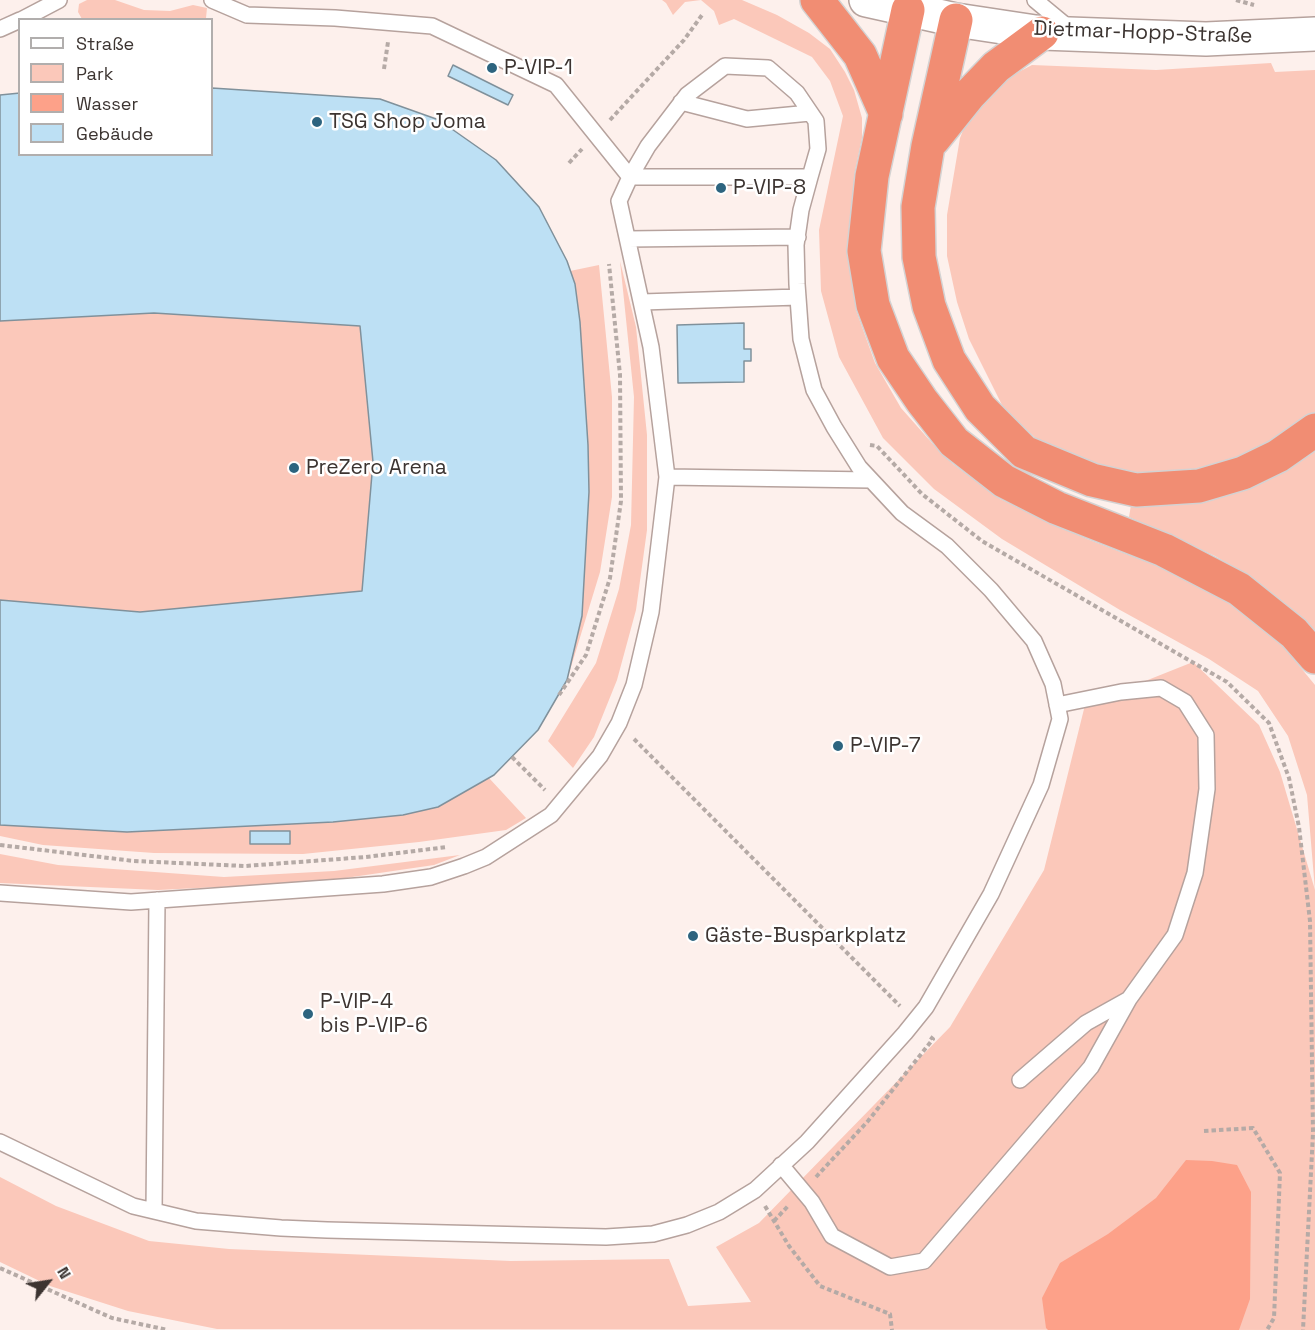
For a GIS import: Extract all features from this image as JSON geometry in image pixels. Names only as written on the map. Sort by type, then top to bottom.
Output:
[{"type":"highway","points":[[817,0],[860,55],[886,114]]},
{"type":"highway","points":[[909,5],[872,176],[864,251],[873,305],[893,358],[921,401],[954,442],[1004,480],[1057,508],[1164,550],[1239,589],[1294,633],[1315,657]]},
{"type":"highway","points":[[957,15],[928,146],[918,207],[919,257],[929,306],[949,360],[980,408],[1024,452],[1092,480],[1136,490],[1199,486],[1243,473],[1278,456],[1315,430]]},
{"type":"highway","points":[[928,146],[970,94],[990,74],[1042,33]]},
{"type":"street","name":"Dietmar-Hopp-Straße","points":[[866,0],[909,5],[1042,33],[1206,39],[1315,34]]},
{"type":"lane","points":[[24,18],[59,0]]},
{"type":"lane","points":[[212,0],[247,15],[335,18],[432,26],[556,85],[630,177]]},
{"type":"lane","points":[[1035,0],[1077,35]]},
{"type":"lane","points":[[0,29],[18,21]]},
{"type":"lane","points":[[0,893],[131,902],[382,884],[430,877],[470,864],[486,857],[551,815],[600,756],[618,723],[634,685],[651,612],[667,477],[651,347],[619,201],[648,146],[681,102],[725,66],[768,68],[796,93],[816,122],[818,149],[801,210],[798,237],[801,339],[814,390],[859,467],[902,513],[947,546],[991,591],[1034,641],[1053,684],[1060,719],[1041,785],[991,894],[926,1007],[807,1142],[755,1190],[719,1212],[687,1225],[653,1234],[606,1237],[281,1228],[196,1221],[133,1206],[0,1142]]},
{"type":"lane","points":[[681,102],[747,119],[810,113]]},
{"type":"lane","points":[[630,177],[810,177]]},
{"type":"lane","points":[[628,239],[798,237]]},
{"type":"lane","points":[[642,302],[798,297]]},
{"type":"lane","points":[[667,477],[871,480]]},
{"type":"lane","points":[[781,1166],[812,1202],[832,1236],[890,1267],[924,1261],[1090,1067],[1128,999],[1175,935],[1195,873],[1207,789],[1206,735],[1185,702],[1161,688],[1121,692],[1057,705]]},
{"type":"lane","points":[[154,1211],[157,900]]},
{"type":"lane","points":[[1020,1080],[1086,1023],[1128,999]]},
{"type":"path","points":[[1250,0],[1256,5]]},
{"type":"path","points":[[643,84],[684,40],[702,15]]},
{"type":"path","points":[[559,694],[586,655],[609,578],[621,501],[620,375],[609,263]]},
{"type":"path","points":[[618,723],[933,1039],[868,1121],[774,1221]]},
{"type":"path","points":[[512,757],[560,805]]},
{"type":"path","points":[[0,845],[134,861],[245,866],[366,857],[466,845],[470,864]]},
{"type":"path","points":[[1204,1131],[1253,1128],[1280,1173],[1274,1318],[1267,1330]]},
{"type":"path","points":[[755,1190],[789,1246],[820,1286],[890,1314],[892,1330]]},
{"type":"path","points":[[0,1268],[112,1318],[168,1330]]},
{"type":"green space","points":[[87,0],[115,0],[144,10],[170,11],[193,5],[207,8],[206,18],[81,18],[78,12],[79,4]]},
{"type":"green space","points":[[662,0],[701,0],[685,2],[673,15]]},
{"type":"green space","points":[[701,0],[742,0],[777,15],[809,33],[830,49],[845,72],[854,90],[862,118],[862,138],[855,171],[850,220],[849,252],[856,310],[875,363],[901,408],[932,443],[953,464],[1000,499],[1087,539],[1208,588],[1277,639],[1315,685],[1315,890],[1307,795],[1288,736],[1258,691],[1209,659],[1120,610],[1002,539],[934,489],[883,438],[839,357],[821,291],[819,230],[843,116],[830,81],[812,57],[734,19],[719,25],[714,11]]},
{"type":"green space","points":[[1271,63],[1275,72],[1315,70],[1315,412],[1273,445],[1177,479],[1105,474],[1042,444],[1004,409],[969,339],[957,302],[947,256],[947,215],[960,138],[971,111],[1011,76],[1032,65],[1156,70]]},
{"type":"green space","name":"PreZero Arena","points":[[213,88],[380,99],[439,120],[496,160],[539,207],[570,271],[599,265],[612,397],[612,497],[600,572],[567,680],[538,730],[489,778],[526,818],[506,830],[303,854],[154,853],[43,845],[0,836],[0,95],[18,93],[18,156],[213,156]]},
{"type":"green space","points":[[620,261],[636,327],[647,435],[647,530],[636,610],[617,680],[594,737],[573,768],[548,741],[596,663],[619,589],[631,525],[634,397]]},
{"type":"green space","points":[[1315,450],[1315,638],[1249,576],[1215,556],[1129,517],[1131,505]]},
{"type":"green space","points":[[1193,662],[1259,725],[1280,772],[1315,890],[1315,1330],[217,1329],[128,1311],[50,1286],[0,1262],[0,1177],[56,1206],[149,1241],[229,1249],[511,1261],[669,1259],[688,1306],[751,1302],[716,1247],[759,1223],[950,1027],[1044,870],[1085,705]]},
{"type":"green space","points":[[0,854],[58,865],[224,877],[334,871],[460,855],[434,865],[318,882],[158,890],[0,883]]},
{"type":"water","points":[[1186,1160],[1237,1165],[1251,1192],[1250,1299],[1239,1330],[1048,1330],[1042,1298],[1060,1263],[1108,1234],[1156,1198]]},
{"type":"building","points":[[453,65],[513,95],[508,105],[448,76]]},
{"type":"building","name":"PreZero Arena","points":[[213,88],[380,99],[439,120],[496,160],[539,207],[567,261],[575,284],[580,322],[589,492],[582,616],[567,680],[538,730],[494,775],[438,807],[403,815],[333,822],[127,832],[0,825],[0,600],[140,612],[362,591],[373,462],[360,326],[154,313],[0,321],[0,95],[18,93],[18,156],[213,156]]},
{"type":"building","points":[[744,323],[744,349],[751,349],[751,361],[744,361],[744,382],[678,383],[677,325]]},
{"type":"building","points":[[250,831],[290,831],[290,844],[250,844]]},
{"type":"place","name":"P-VIP-1","points":[[492,68]]},
{"type":"place","name":"TSG Shop Joma","points":[[317,122]]},
{"type":"place","name":"P-VIP-8","points":[[721,188]]},
{"type":"place","name":"PreZero Arena","points":[[294,468]]},
{"type":"place","name":"P-VIP-7","points":[[838,746]]},
{"type":"place","name":"Gäste-Busparkplatz","points":[[693,936]]},
{"type":"place","name":"P-VIP-4 bis P-VIP-6","points":[[308,1014]]}]
